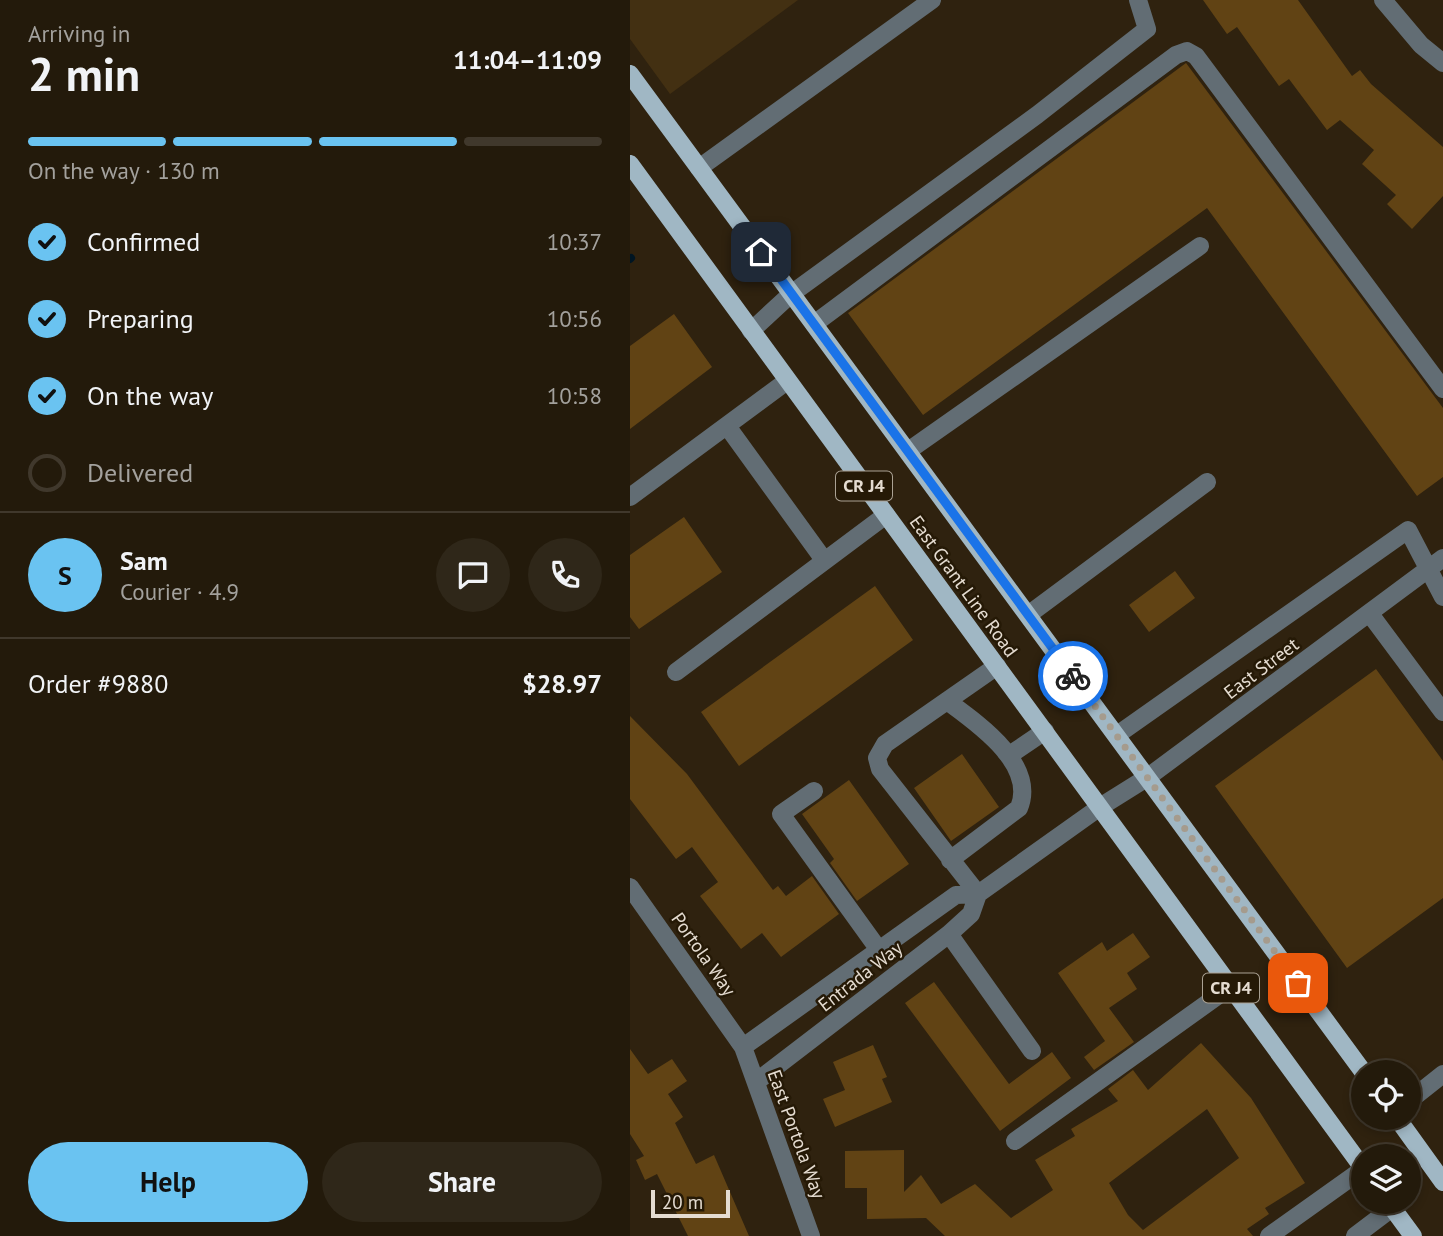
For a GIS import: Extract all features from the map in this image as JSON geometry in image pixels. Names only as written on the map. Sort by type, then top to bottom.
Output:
[{"type":"main road","name":"East Grant Line Road","points":[[630,74],[1355,1060]]},
{"type":"main road","name":"East Grant Line Road","points":[[630,164],[1351,1153]]},
{"type":"main road","points":[[1406,1130],[1443,1182]]},
{"type":"main road","points":[[1397,1214],[1413,1236]]},
{"type":"street","points":[[699,169],[932,0]]},
{"type":"street","points":[[751,331],[792,293],[1037,115],[1147,29],[1138,0]]},
{"type":"street","points":[[1383,0],[1421,45],[1443,63]]},
{"type":"street","points":[[814,324],[1176,55],[1187,51],[1196,55],[1443,389]]},
{"type":"street","points":[[908,451],[1200,246]]},
{"type":"street","points":[[630,497],[788,381]]},
{"type":"street","points":[[727,426],[824,560]]},
{"type":"street","points":[[1028,615],[1207,482]]},
{"type":"street","points":[[676,672],[886,515]]},
{"type":"street","points":[[1117,735],[1408,530],[1436,564],[1443,597]]},
{"type":"street","name":"East Street","points":[[1100,807],[1148,777],[1436,564]]},
{"type":"street","points":[[1370,614],[1443,712]]},
{"type":"street","points":[[978,894],[880,769],[877,758],[885,744],[997,666]]},
{"type":"street","points":[[947,701],[979,724],[1006,753],[1021,777],[1024,796],[1019,808],[950,860]]},
{"type":"street","points":[[1006,753],[1014,752],[1045,731]]},
{"type":"street","points":[[814,791],[781,814],[879,950]]},
{"type":"street","name":"Entrada Way","points":[[743,1047],[956,895],[978,894],[1100,807]]},
{"type":"street","name":"Portola Way","points":[[630,887],[743,1047]]},
{"type":"street","name":"Entrada Way","points":[[757,1082],[949,934],[971,914],[978,894]]},
{"type":"street","points":[[949,934],[1031,1051]]},
{"type":"street","points":[[1015,1141],[1230,987]]},
{"type":"street","name":"East Portola Way","points":[[743,1047],[811,1236]]},
{"type":"street","points":[[1421,1091],[1443,1074]]},
{"type":"street","points":[[1269,1236],[1351,1178]]},
{"type":"street","points":[[1354,1236],[1380,1214]]},
{"type":"shaded area","points":[[630,0],[798,0],[670,94],[630,39]]},
{"type":"building","points":[[1203,0],[1298,0],[1352,76],[1360,70],[1371,84],[1443,147],[1443,196],[1412,229],[1387,204],[1396,195],[1362,164],[1374,150],[1340,120],[1327,130],[1289,79],[1279,86],[1237,27],[1227,34]]},
{"type":"building","points":[[1186,63],[1443,408],[1443,477],[1417,496],[1207,208],[923,415],[848,313]]},
{"type":"building","points":[[674,314],[712,367],[630,429],[630,346]]},
{"type":"building","points":[[684,517],[722,572],[639,629],[630,617],[630,555]]},
{"type":"building","points":[[1175,571],[1195,598],[1149,632],[1129,605]]},
{"type":"building","points":[[875,586],[913,640],[739,766],[701,712]]},
{"type":"building","points":[[1376,669],[1443,761],[1443,898],[1347,968],[1215,786]]},
{"type":"building","points":[[630,716],[687,774],[773,890],[778,886],[786,896],[812,876],[839,914],[781,957],[762,933],[741,949],[700,896],[718,882],[692,847],[676,859],[630,799]]},
{"type":"building","points":[[962,754],[999,807],[951,841],[914,788]]},
{"type":"building","points":[[849,780],[909,864],[857,901],[830,863],[834,859],[802,814]]},
{"type":"building","points":[[1133,933],[1150,957],[1127,973],[1137,989],[1109,1008],[1134,1042],[1094,1070],[1084,1057],[1105,1041],[1058,973],[1102,942],[1107,951]]},
{"type":"building","points":[[934,982],[1009,1084],[1052,1052],[1071,1078],[1000,1131],[905,1003]]},
{"type":"building","points":[[1201,1043],[1251,1098],[1305,1183],[1265,1208],[1269,1214],[1247,1229],[1253,1236],[945,1236],[926,1218],[867,1219],[867,1188],[845,1188],[845,1151],[904,1150],[904,1192],[921,1175],[941,1204],[975,1184],[1011,1218],[1053,1190],[1035,1160],[1075,1136],[1071,1129],[1118,1101],[1108,1089],[1133,1070],[1148,1090]],"holes":[[[1207,1109],[1239,1158],[1143,1230],[1128,1215],[1109,1183]]]},
{"type":"building","points":[[873,1045],[887,1077],[882,1079],[892,1102],[835,1127],[823,1099],[845,1090],[833,1062]]},
{"type":"building","points":[[630,1049],[648,1074],[672,1059],[687,1081],[668,1094],[683,1117],[675,1123],[696,1164],[714,1155],[749,1236],[688,1236],[657,1174],[645,1180],[636,1160],[644,1156],[630,1134]]},
{"type":"way so far","points":[[1073,676],[1298,983]]},
{"type":"route","points":[[761,252],[1073,676]]}]
